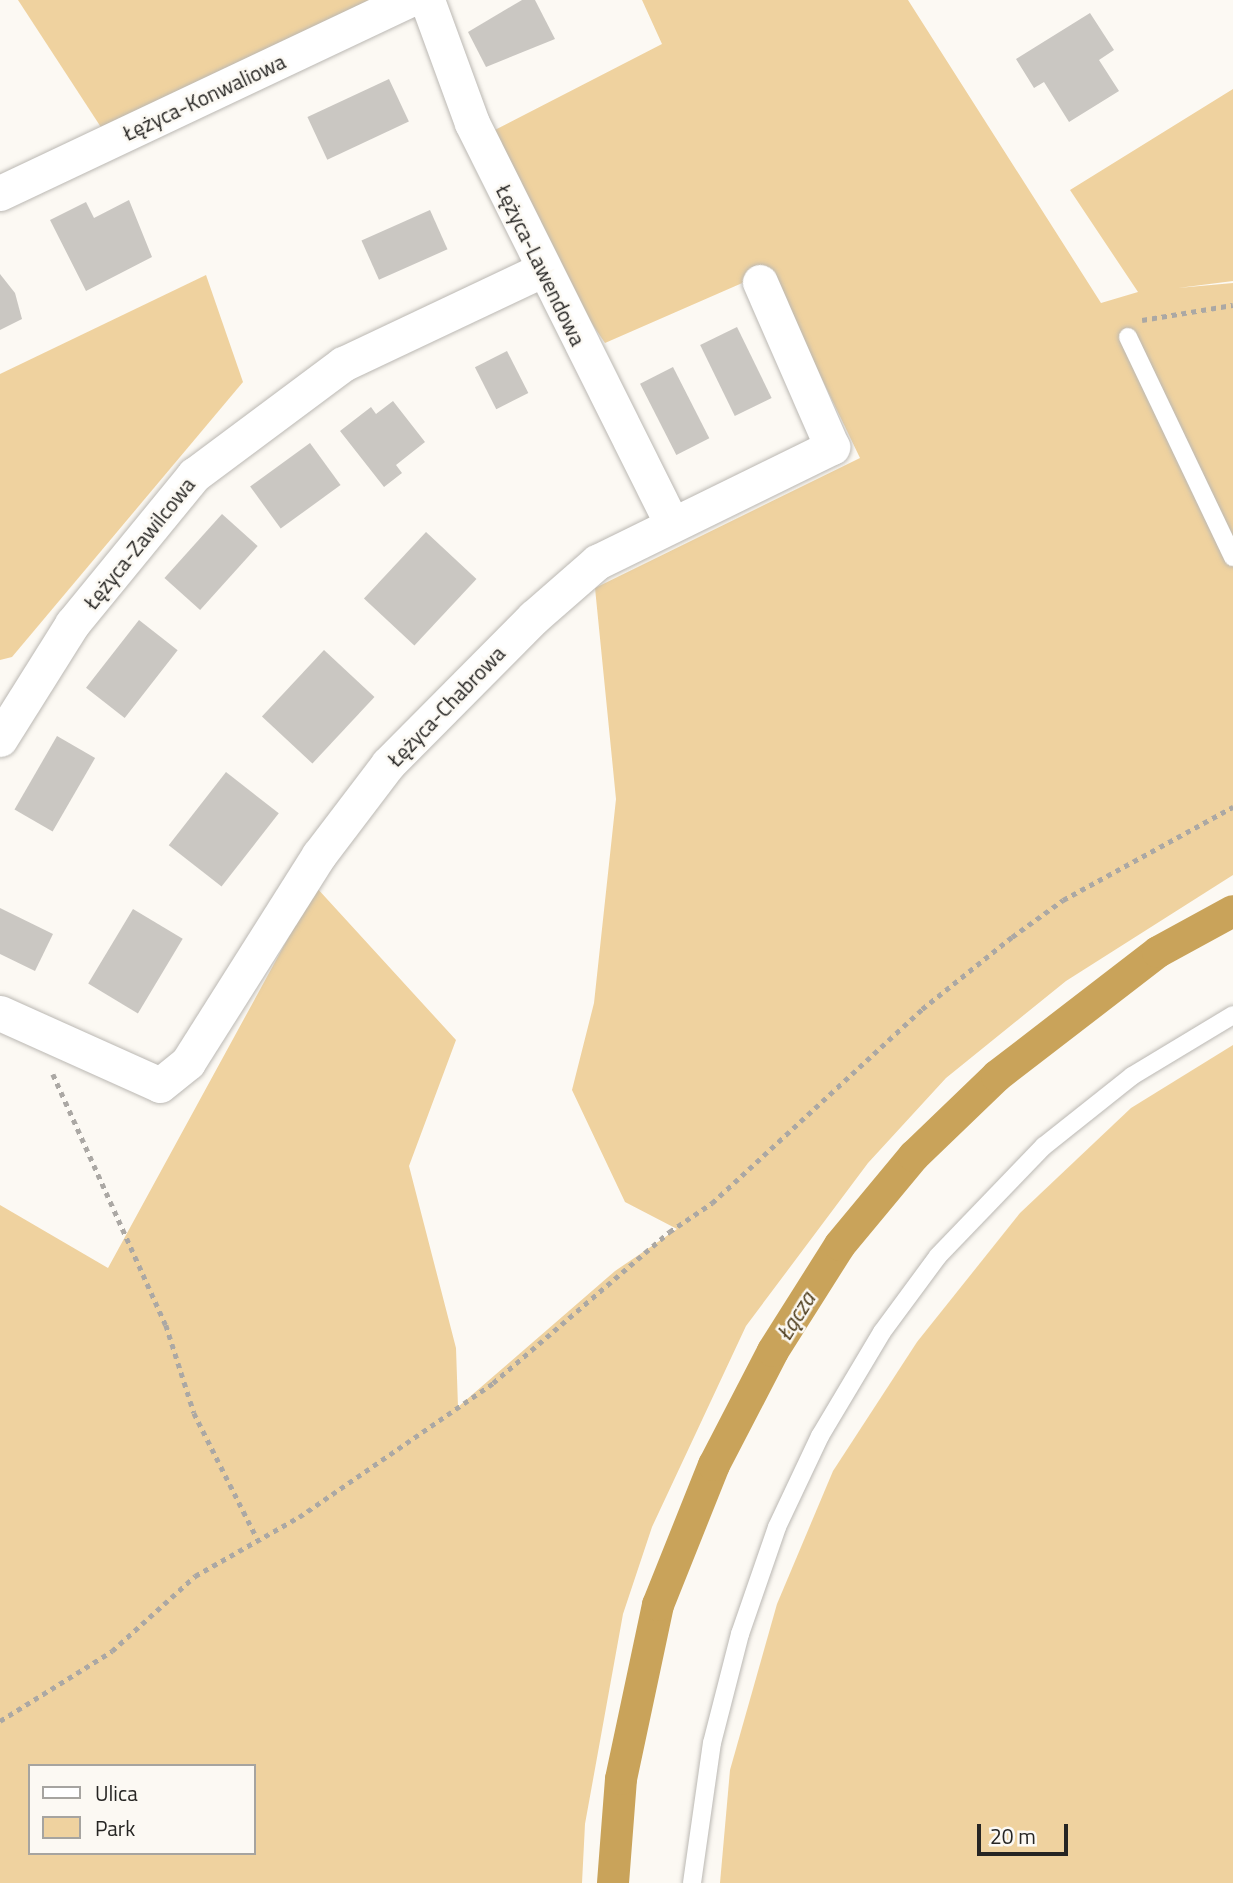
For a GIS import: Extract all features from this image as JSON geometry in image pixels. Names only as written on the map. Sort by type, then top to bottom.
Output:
[{"type":"street","name":"Łężyca-Konwaliowa","points":[[0,193],[408,0]]},
{"type":"street","name":"Łężyca-Lawendowa","points":[[427,0],[472,123],[542,270],[671,523]]},
{"type":"street","name":"Łężyca-Zawilcowa","points":[[0,739],[72,624],[194,475],[343,364],[542,270]]},
{"type":"street","name":"Łężyca-Chabrowa","points":[[0,1013],[160,1085],[178,1070],[319,855],[388,764],[597,562],[671,523],[832,447],[760,282]]},
{"type":"lane","points":[[1130,330],[1233,556]]},
{"type":"lane","points":[[692,1883],[712,1743],[748,1611],[820,1436],[882,1332],[946,1247],[1044,1146],[1132,1076],[1233,1015]]},
{"type":"path","points":[[1130,330],[1233,304]]},
{"type":"path","points":[[0,1721],[112,1651],[195,1576],[258,1540],[428,1433],[493,1384],[669,1232],[712,1203],[922,1009],[1012,937],[1063,900],[1233,807]]},
{"type":"path","points":[[45,1034],[52,1071],[166,1325],[194,1413],[258,1540]]},
{"type":"green space","points":[[18,0],[381,0],[108,138]]},
{"type":"green space","points":[[642,0],[908,0],[1101,303],[1138,292],[1070,190],[1233,89],[1233,281],[1178,288],[1233,283],[1233,875],[1066,981],[946,1078],[868,1163],[746,1326],[652,1527],[623,1614],[585,1824],[582,1883],[0,1883],[0,1205],[108,1268],[316,887],[456,1040],[409,1166],[456,1348],[458,1407],[615,1271],[677,1229],[625,1202],[572,1090],[594,1003],[616,799],[595,588],[860,458],[770,271],[605,343],[541,248],[489,133],[662,44]]},
{"type":"green space","points":[[206,275],[243,382],[12,657],[0,660],[0,374]]},
{"type":"green space","points":[[1233,1045],[1233,1883],[720,1883],[730,1770],[777,1604],[833,1471],[917,1342],[1020,1213],[1131,1108]]},
{"type":"building","points":[[522,0],[535,0],[555,39],[486,67],[468,32]]},
{"type":"building","points":[[1090,13],[1114,50],[1099,60],[1119,91],[1069,122],[1044,82],[1034,88],[1016,59]]},
{"type":"building","points":[[389,79],[409,122],[327,160],[307,117]]},
{"type":"building","points":[[129,200],[152,257],[86,291],[50,220],[86,202],[94,218]]},
{"type":"building","points":[[430,210],[447,249],[379,280],[361,241]]},
{"type":"building","points":[[0,274],[15,293],[22,319],[0,330]]},
{"type":"building","points":[[737,327],[772,398],[735,416],[700,345]]},
{"type":"building","points":[[507,351],[528,393],[496,409],[475,367]]},
{"type":"building","points":[[673,367],[709,438],[676,455],[640,384]]},
{"type":"building","points":[[393,401],[425,442],[396,465],[402,473],[384,487],[340,431],[371,407],[376,414]]},
{"type":"building","points":[[310,443],[341,485],[281,529],[250,486]]},
{"type":"building","points":[[222,514],[258,546],[200,610],[164,578]]},
{"type":"building","points":[[426,532],[476,579],[414,646],[364,599]]},
{"type":"building","points":[[139,620],[178,650],[125,718],[86,688]]},
{"type":"building","points":[[324,650],[374,697],[312,764],[262,717]]},
{"type":"building","points":[[57,736],[95,758],[53,832],[14,810]]},
{"type":"building","points":[[226,772],[279,813],[222,887],[169,845]]},
{"type":"building","points":[[0,908],[53,934],[35,971],[0,954]]},
{"type":"building","points":[[133,909],[183,939],[138,1013],[88,984]]},
{"type":"waterway","name":"Łącza","points":[[613,1883],[621,1779],[658,1605],[714,1465],[773,1351],[840,1245],[914,1156],[997,1076],[1158,952],[1233,911]]}]
